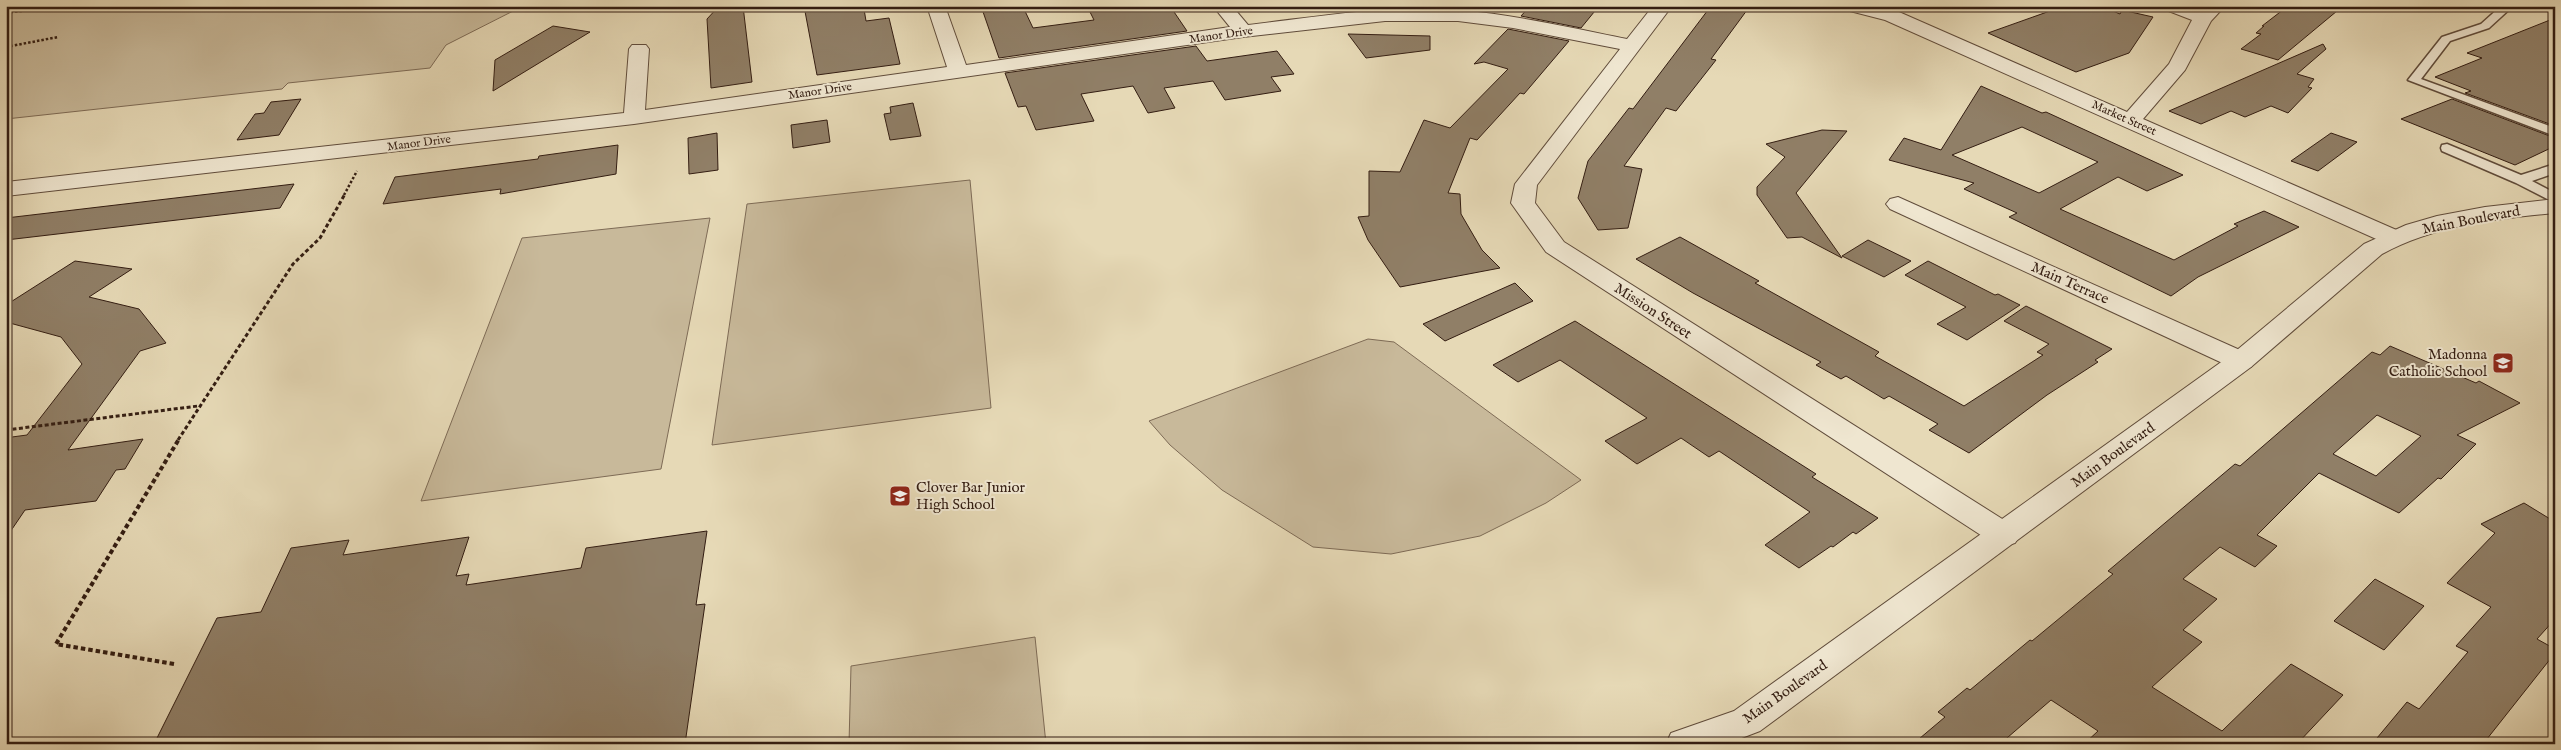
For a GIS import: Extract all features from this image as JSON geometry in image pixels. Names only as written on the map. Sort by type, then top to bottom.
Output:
[{"type":"street","points":[[936,6],[959,72]]},
{"type":"street","points":[[1222,6],[1243,31]]},
{"type":"street","name":"Mission Street","points":[[1663,6],[1526,184],[1523,203],[1555,247],[2004,535]]},
{"type":"street","name":"Market Street","points":[[1852,6],[1892,16],[2392,237]]},
{"type":"street","points":[[2130,120],[2178,66],[2210,12],[2172,6]]},
{"type":"street","name":"Manor Drive","points":[[6,189],[634,118],[1243,31],[1385,15],[1458,15],[1513,22],[1632,46]]},
{"type":"street","points":[[634,118],[639,49]]},
{"type":"street","name":"Main Terrace","points":[[1898,204],[2241,361]]},
{"type":"street","name":"Main Boulevard","points":[[1684,744],[1747,721],[2241,361],[2373,249],[2392,237],[2455,220],[2555,206]]},
{"type":"lane","points":[[2508,6],[2485,26],[2446,39],[2414,80],[2555,132]]},
{"type":"lane","points":[[2447,148],[2521,180],[2555,199]]},
{"type":"lane","points":[[2521,180],[2555,168]]},
{"type":"path","points":[[6,14],[59,6]]},
{"type":"path","points":[[6,47],[58,37]]},
{"type":"path","points":[[174,664],[56,644],[199,406],[293,264],[320,238],[360,166]]},
{"type":"path","points":[[6,430],[199,406]]},
{"type":"shaded area","points":[[6,6],[523,6],[446,45],[430,68],[288,83],[282,89],[6,119]]},
{"type":"shaded area","points":[[970,180],[991,408],[712,445],[747,204]]},
{"type":"shaded area","points":[[710,218],[661,469],[421,501],[522,238]]},
{"type":"shaded area","points":[[1368,339],[1394,342],[1581,480],[1546,503],[1480,536],[1391,554],[1313,547],[1222,490],[1170,445],[1149,421]]},
{"type":"shaded area","points":[[1035,637],[1046,744],[849,744],[851,666]]},
{"type":"building","points":[[719,6],[743,6],[752,82],[711,88],[707,19]]},
{"type":"building","points":[[804,6],[853,6],[853,11],[864,9],[866,21],[889,18],[900,64],[817,75]]},
{"type":"building","points":[[981,6],[1020,6],[1021,9],[1024,9],[1033,28],[1094,20],[1087,6],[1170,6],[1187,31],[999,58]]},
{"type":"building","points":[[1530,6],[1599,6],[1581,28],[1521,16]]},
{"type":"building","points":[[1711,6],[1750,6],[1711,59],[1716,60],[1676,111],[1666,108],[1624,166],[1642,169],[1628,228],[1598,230],[1578,198],[1588,161],[1629,108],[1633,109]]},
{"type":"building","points":[[2064,6],[2101,6],[2120,14],[2122,10],[2153,17],[2129,53],[2076,72],[1988,33]]},
{"type":"building","points":[[2288,6],[2343,6],[2278,60],[2241,49],[2261,34],[2256,33],[2264,26],[2262,26]]},
{"type":"building","points":[[2555,18],[2555,126],[2465,93],[2471,91],[2435,77],[2482,58],[2467,53]]},
{"type":"building","points":[[553,26],[590,32],[493,91],[495,60]]},
{"type":"building","points":[[1508,29],[1569,41],[1524,94],[1520,93],[1477,140],[1470,138],[1448,193],[1460,194],[1461,214],[1482,250],[1500,268],[1400,287],[1368,240],[1358,217],[1369,216],[1369,171],[1400,172],[1424,120],[1450,128],[1508,69],[1484,62],[1474,64]]},
{"type":"building","points":[[1348,34],[1430,36],[1430,50],[1366,58]]},
{"type":"building","points":[[2323,44],[2326,49],[2297,74],[2314,79],[2308,87],[2312,88],[2288,113],[2271,106],[2245,117],[2231,111],[2201,124],[2169,111]]},
{"type":"building","points":[[1196,46],[1207,61],[1277,51],[1294,74],[1271,77],[1281,91],[1225,100],[1213,81],[1164,88],[1175,108],[1148,113],[1133,86],[1081,94],[1094,121],[1036,130],[1026,106],[1018,107],[1005,73]]},
{"type":"building","points":[[1981,86],[2042,113],[2046,112],[2183,175],[2147,191],[2118,177],[2060,209],[2174,260],[2238,226],[2234,224],[2264,211],[2299,227],[2198,277],[2171,296],[2009,217],[2017,213],[1964,189],[1974,183],[1889,160],[1904,138],[1941,150]],"holes":[[[2022,127],[2098,162],[2039,193],[1952,155]]]},
{"type":"building","points":[[301,99],[279,135],[237,140],[255,114],[264,113],[271,102]]},
{"type":"building","points":[[2452,99],[2555,138],[2555,146],[2515,165],[2401,119]]},
{"type":"building","points":[[913,103],[921,136],[890,140],[884,114],[891,113],[890,107]]},
{"type":"building","points":[[827,120],[830,142],[793,148],[791,125]]},
{"type":"building","points":[[1822,130],[1847,131],[1796,193],[1842,258],[1802,237],[1787,238],[1757,195],[1757,187],[1785,157],[1766,144]]},
{"type":"building","points":[[717,133],[718,170],[689,174],[688,138]]},
{"type":"building","points":[[2331,133],[2357,142],[2318,171],[2291,161]]},
{"type":"building","points":[[618,145],[616,174],[500,194],[501,189],[383,204],[395,177],[538,159],[539,156]]},
{"type":"building","points":[[294,184],[280,208],[6,240],[6,218]]},
{"type":"building","points":[[1680,237],[1759,281],[1755,283],[1879,352],[1875,356],[1964,406],[2043,355],[2037,352],[2049,344],[2004,321],[2026,306],[2112,349],[2095,360],[2098,362],[2047,395],[1969,453],[1929,430],[1938,424],[1889,396],[1884,399],[1846,376],[1841,379],[1816,365],[1821,362],[1693,293],[1636,259]]},
{"type":"building","points":[[1868,240],[1911,261],[1884,277],[1842,256]]},
{"type":"building","points":[[75,261],[132,269],[89,297],[139,309],[166,343],[140,351],[68,450],[143,439],[125,469],[116,470],[96,501],[25,510],[6,538],[6,445],[12,437],[27,435],[82,364],[61,337],[6,322],[6,305]]},
{"type":"building","points":[[1928,261],[1995,295],[1998,294],[2020,305],[1967,340],[1937,324],[1966,307],[1905,275]]},
{"type":"building","points":[[1515,283],[1533,301],[1445,341],[1423,324]]},
{"type":"building","points":[[1575,321],[1816,474],[1812,477],[1878,518],[1856,534],[1853,532],[1799,568],[1765,545],[1810,512],[1719,451],[1709,457],[1681,438],[1637,464],[1605,441],[1647,418],[1560,360],[1518,382],[1493,365]]},
{"type":"building","points":[[2390,346],[2476,383],[2479,381],[2520,403],[2457,435],[2476,444],[2441,479],[2438,478],[2399,513],[2319,473],[2257,535],[2277,546],[2255,567],[2220,547],[2183,579],[2217,599],[2183,630],[2202,642],[2152,687],[2222,731],[2291,664],[2343,695],[2297,744],[2084,744],[2098,731],[2051,700],[2000,744],[1913,744],[1945,717],[1938,712],[1967,688],[1970,690],[2113,574],[2108,571],[2235,464],[2240,466],[2372,352],[2380,355]],"holes":[[[2377,415],[2421,436],[2376,476],[2333,454]]]},
{"type":"building","points":[[2524,503],[2555,522],[2555,619],[2537,639],[2555,649],[2555,653],[2483,744],[2372,744],[2407,702],[2419,709],[2468,652],[2456,646],[2491,607],[2447,583],[2495,533],[2481,524]]},
{"type":"building","points":[[707,531],[696,605],[705,604],[685,744],[154,744],[217,618],[261,612],[291,548],[349,540],[343,555],[469,537],[456,576],[469,574],[466,585],[581,568],[586,548]]},
{"type":"building","points":[[2375,579],[2424,606],[2384,650],[2334,621]]},
{"type":"place","name":"Madonna Catholic School","points":[[2503,363]]},
{"type":"place","name":"Clover Bar Junior High School","points":[[900,496]]}]
